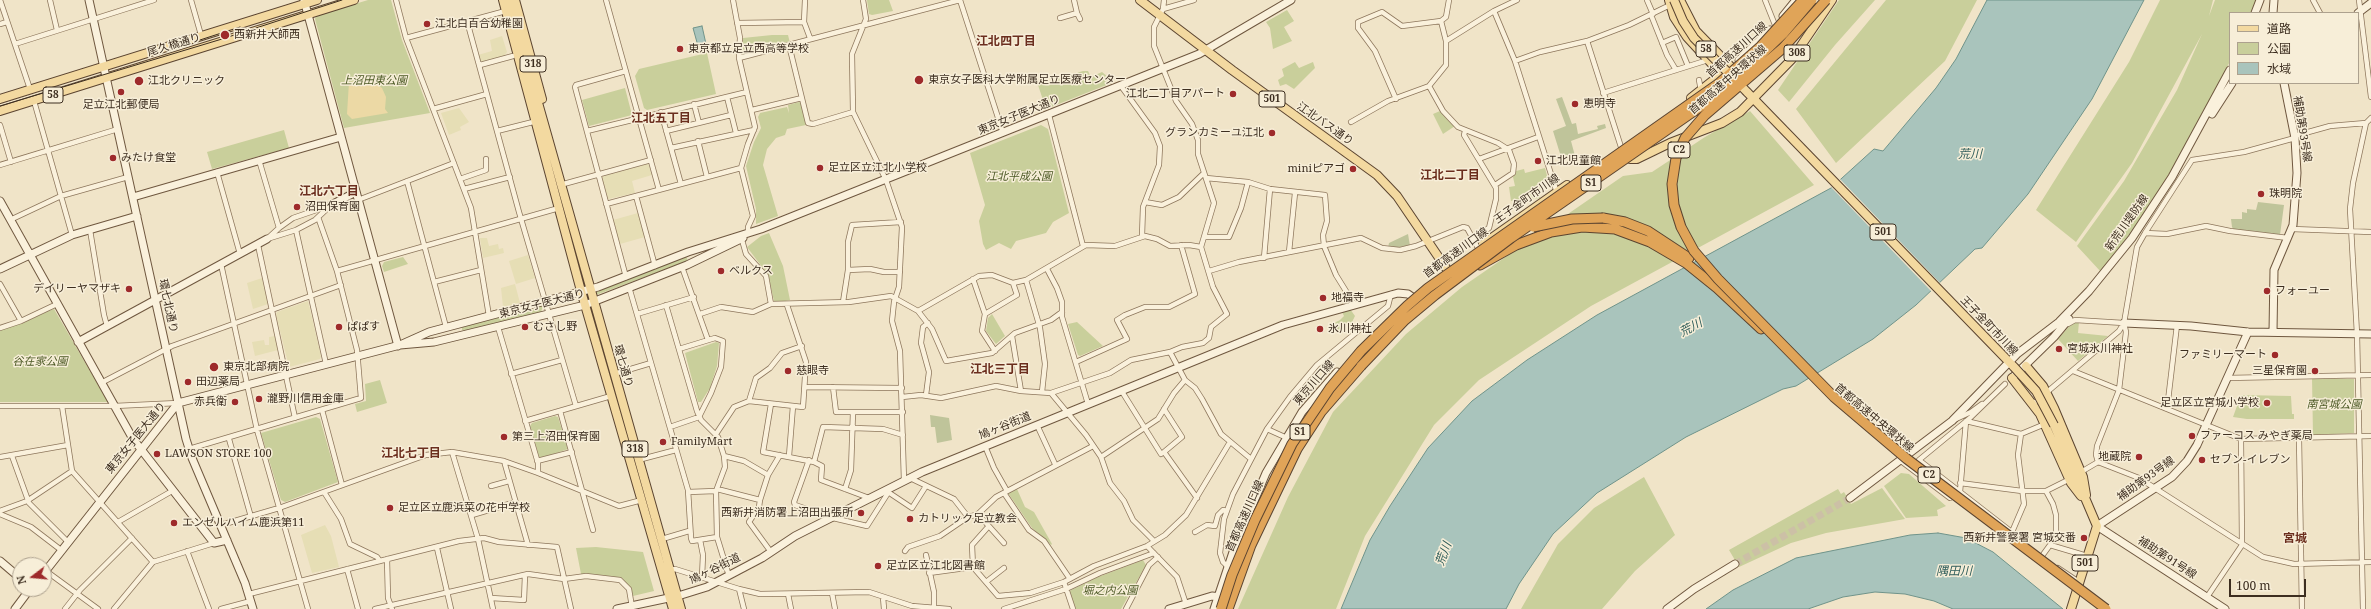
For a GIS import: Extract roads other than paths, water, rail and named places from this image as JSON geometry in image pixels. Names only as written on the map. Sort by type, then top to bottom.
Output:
[{"type":"highway","name":"首都高速川口線","points":[[1221,609],[1232,575],[1274,479],[1302,428],[1330,388],[1361,350],[1406,306],[1428,288],[1718,84],[1761,46],[1803,0]]},
{"type":"highway","name":"首都高速中央環状線","points":[[1812,0],[1783,34],[1693,123],[1680,143],[1671,169],[1670,192],[1672,209],[1686,243],[1712,278],[1832,398],[1877,438],[2102,609]]},
{"type":"highway","name":"首都高速川口線","points":[[1227,609],[1251,545],[1297,449],[1312,425],[1338,391],[1391,334],[1442,289],[1722,92],[1764,57],[1792,30],[1819,0]]},
{"type":"highway","name":"首都高速中央環状線","points":[[1763,328],[1705,264],[1684,234],[1673,200],[1675,163],[1685,138],[1698,122],[1783,48],[1826,0]]},
{"type":"highway","name":"首都高速中央環状線","points":[[1428,288],[1497,244],[1526,230],[1572,218],[1603,218],[1641,227],[1663,239],[1704,271],[1834,397],[1879,436],[2106,609]]},
{"type":"highway","name":"首都高速川口線","points":[[1442,289],[1500,253],[1540,235],[1573,228],[1609,228],[1650,242],[1686,263],[1713,284],[1763,328]]},
{"type":"main road","name":"尾久橋通り","points":[[0,99],[305,2],[317,0]]},
{"type":"main road","name":"尾久橋通り","points":[[0,111],[354,0]]},
{"type":"main road","name":"環七通り","points":[[498,0],[533,122],[542,131]]},
{"type":"main road","name":"環七通り","points":[[503,0],[529,83]]},
{"type":"main road","name":"環七通り","points":[[509,0],[542,131],[559,208],[581,291],[642,500],[674,597],[681,609]]},
{"type":"main road","name":"環七通り","points":[[515,0],[544,108],[542,131],[560,185],[638,460],[671,570],[674,597],[673,609]]},
{"type":"main road","name":"江北バス通り","points":[[1140,0],[1162,12],[1206,50],[1377,175],[1393,192],[1450,274]]},
{"type":"main road","name":"58","points":[[1680,0],[1689,21],[1704,40],[1734,69]]},
{"type":"main road","name":"308","points":[[1754,100],[1792,59],[1832,0]]},
{"type":"main road","name":"58","points":[[1671,2],[1694,38],[1754,100]]},
{"type":"main road","name":"58","points":[[1671,2],[1680,27],[1694,46],[1724,78]]},
{"type":"main road","name":"王子金町市川線","points":[[1450,274],[1478,248],[1623,150],[1701,91],[1724,78],[1734,69]]},
{"type":"main road","name":"王子金町市川線","points":[[1754,100],[2036,391],[2054,425],[2097,526]]},
{"type":"main road","points":[[1623,150],[1630,159],[1643,157],[1677,140],[1722,123],[1740,112],[1754,100]]},
{"type":"main road","name":"王子金町市川線","points":[[1450,274],[1512,230],[1559,194]]},
{"type":"main road","points":[[2026,366],[2047,393],[2081,472],[2086,488],[2087,502]]},
{"type":"main road","points":[[2012,378],[2033,404],[2045,424],[2077,493],[2087,502]]},
{"type":"main road","name":"501","points":[[2070,609],[2097,526]]},
{"type":"street","points":[[0,0],[30,89]]},
{"type":"street","points":[[50,0],[57,30]]},
{"type":"street","name":"環七北通り","points":[[89,0],[189,449],[227,540],[253,609]]},
{"type":"street","points":[[15,44],[154,0]]},
{"type":"street","points":[[191,0],[201,35]]},
{"type":"street","points":[[396,0],[406,38],[471,208],[489,316]]},
{"type":"street","points":[[606,0],[659,190]]},
{"type":"street","points":[[733,0],[740,38],[739,58],[752,110],[754,130],[741,168],[753,216],[748,227],[748,234]]},
{"type":"street","points":[[805,0],[804,22],[810,38]]},
{"type":"street","points":[[863,0],[866,19],[852,54],[853,112],[886,180],[902,222],[899,287],[895,297],[892,322],[900,351],[903,435],[907,479],[954,499],[968,517]]},
{"type":"street","points":[[739,58],[790,45],[810,38],[960,0],[1003,133]]},
{"type":"street","points":[[1074,0],[1080,19]]},
{"type":"street","points":[[902,397],[926,395],[941,398],[996,386],[1021,391],[1051,393],[1110,373],[1131,360],[1170,352],[1182,346],[1203,343],[1209,338],[1211,327],[1226,314],[1213,286],[1209,271],[1202,255],[1201,247],[1214,203],[1198,154],[1198,140],[1192,124],[1176,100],[1153,40],[1154,27],[1162,12],[1164,0]]},
{"type":"street","points":[[1162,12],[1194,0]]},
{"type":"street","name":"東京女子医大通り","points":[[399,345],[420,335],[446,327],[590,289],[626,277],[701,247],[748,234],[1121,86],[1206,50],[1291,0]]},
{"type":"street","points":[[1396,99],[1376,51],[1358,28],[1358,22],[1382,12],[1402,26],[1441,21],[1446,16],[1449,0]]},
{"type":"street","points":[[1446,41],[1494,11],[1505,2],[1516,0]]},
{"type":"street","points":[[1647,0],[1662,43],[1676,70]]},
{"type":"street","points":[[1765,0],[1775,25]]},
{"type":"street","points":[[1734,69],[1796,0]]},
{"type":"street","points":[[1734,69],[1812,0]]},
{"type":"street","points":[[2255,12],[2260,0]]},
{"type":"street","points":[[2273,12],[2274,0]]},
{"type":"street","points":[[2313,0],[2319,12]]},
{"type":"street","points":[[2360,0],[2360,12],[2364,32],[2371,97]]},
{"type":"street","points":[[305,2],[358,200],[399,345]]},
{"type":"street","points":[[1515,61],[1540,52],[1587,41],[1652,14],[1671,2]]},
{"type":"street","points":[[2360,12],[2371,4]]},
{"type":"street","points":[[1494,11],[1515,61],[1538,137],[1559,194]]},
{"type":"street","points":[[406,38],[502,12]]},
{"type":"street","points":[[1060,18],[1077,13]]},
{"type":"street","points":[[467,21],[521,218],[576,406]]},
{"type":"street","points":[[1351,122],[1388,101],[1428,86],[1446,65],[1446,41],[1441,21]]},
{"type":"street","points":[[0,24],[7,22]]},
{"type":"street","points":[[737,23],[804,22]]},
{"type":"street","points":[[2364,32],[2371,31]]},
{"type":"street","points":[[1662,43],[1676,37],[1688,66]]},
{"type":"street","points":[[1694,46],[1704,40]]},
{"type":"street","points":[[1587,41],[1623,150],[1724,78]]},
{"type":"street","points":[[790,45],[808,122],[813,124],[853,112]]},
{"type":"street","points":[[480,65],[513,56]]},
{"type":"street","points":[[1603,93],[1708,60]]},
{"type":"street","points":[[626,71],[576,85],[575,87],[626,277]]},
{"type":"street","name":"新荒川堤防線","points":[[1850,498],[1952,421],[2009,362],[2059,322],[2078,303],[2137,232],[2172,177],[2204,121],[2229,72]]},
{"type":"street","points":[[1699,80],[1701,91]]},
{"type":"street","points":[[2204,121],[2220,103],[2231,84]]},
{"type":"street","name":"補助第93号線","points":[[2273,332],[2274,270],[2292,229],[2297,173],[2294,137],[2284,84]]},
{"type":"street","points":[[1121,86],[1155,133],[1160,146],[1159,165],[1145,202],[1142,236]]},
{"type":"street","points":[[1428,86],[1443,111],[1458,127],[1507,148],[1514,164],[1513,173],[1495,185]]},
{"type":"street","points":[[587,131],[639,117],[747,92]]},
{"type":"street","points":[[433,109],[487,94]]},
{"type":"street","points":[[727,96],[736,133]]},
{"type":"street","points":[[752,110],[802,98]]},
{"type":"street","points":[[34,101],[72,235]]},
{"type":"street","points":[[694,104],[699,123]]},
{"type":"street","points":[[661,112],[681,184]]},
{"type":"street","points":[[1049,114],[1083,246]]},
{"type":"street","points":[[666,131],[731,116]]},
{"type":"street","points":[[2363,609],[2357,334],[2350,209],[2353,184],[2366,123],[2371,118]]},
{"type":"street","points":[[497,132],[533,122]]},
{"type":"street","points":[[2098,462],[2096,455],[2097,446],[2120,390],[2126,332],[2124,323],[2137,247],[2192,160],[2244,152],[2330,126],[2366,123]]},
{"type":"street","points":[[0,125],[11,162]]},
{"type":"street","points":[[0,165],[118,129]]},
{"type":"street","points":[[671,148],[754,130]]},
{"type":"street","points":[[1465,131],[1464,135],[1495,185],[1496,199],[1489,228],[1472,239]]},
{"type":"street","points":[[133,197],[341,137]]},
{"type":"street","points":[[1479,159],[1538,137]]},
{"type":"street","points":[[698,141],[707,177]]},
{"type":"street","points":[[460,179],[486,170],[486,159]]},
{"type":"street","points":[[259,160],[279,228]]},
{"type":"street","points":[[560,185],[651,160]]},
{"type":"street","points":[[358,200],[454,163]]},
{"type":"street","points":[[606,204],[741,168]]},
{"type":"street","points":[[216,172],[240,254]]},
{"type":"street","points":[[1145,202],[1162,205],[1179,197],[1205,175],[1248,182],[1270,190],[1324,195],[1327,221],[1324,246],[1336,275],[1354,304]]},
{"type":"street","points":[[10,220],[61,196],[128,177]]},
{"type":"street","points":[[464,189],[510,177]]},
{"type":"street","points":[[407,181],[446,327]]},
{"type":"street","points":[[1204,237],[1229,237],[1241,208],[1248,182]]},
{"type":"street","points":[[1264,258],[1270,190]]},
{"type":"street","points":[[78,342],[258,245],[279,228],[305,213],[331,205],[356,192]]},
{"type":"street","points":[[1289,252],[1295,193]]},
{"type":"street","points":[[636,196],[655,266]]},
{"type":"street","points":[[0,201],[140,450],[214,543]]},
{"type":"street","points":[[267,239],[296,230],[318,217],[331,205]]},
{"type":"street","points":[[337,271],[559,208]]},
{"type":"street","points":[[0,269],[72,235],[137,216]]},
{"type":"street","points":[[189,449],[229,439],[361,398],[358,356],[337,271],[318,217]]},
{"type":"street","points":[[843,302],[848,270],[848,242],[852,225],[902,222]]},
{"type":"street","points":[[2145,233],[2167,234],[2206,226],[2230,231],[2288,238]]},
{"type":"street","points":[[1209,271],[1239,262],[1361,238],[1382,248],[1400,250],[1427,242],[1463,227],[1467,228],[1478,248]]},
{"type":"street","points":[[2292,229],[2371,232]]},
{"type":"street","points":[[90,230],[107,326]]},
{"type":"street","points":[[296,230],[326,364]]},
{"type":"street","name":"東京女子医大通り","points":[[52,563],[178,403],[399,345],[434,342],[585,305],[682,267],[742,240],[748,234]]},
{"type":"street","points":[[918,311],[973,279],[992,275],[1013,283],[1026,280],[1047,269],[1083,246],[1095,244],[1115,246],[1142,236],[1150,236],[1170,246],[1181,245],[1201,247]]},
{"type":"street","points":[[742,240],[746,254],[766,276],[770,304]]},
{"type":"street","points":[[258,245],[295,418]]},
{"type":"street","points":[[1076,362],[1127,339],[1117,320],[1125,315],[1145,308],[1169,306],[1195,294],[1181,245]]},
{"type":"street","points":[[221,264],[257,430],[308,609]]},
{"type":"street","points":[[682,267],[694,297],[708,340]]},
{"type":"street","points":[[848,270],[870,269],[884,272],[900,272]]},
{"type":"street","points":[[1047,269],[1057,288],[1062,312],[1088,404]]},
{"type":"street","points":[[434,282],[481,270]]},
{"type":"street","name":"東京川口線","points":[[1214,609],[1227,566],[1266,473],[1302,412],[1354,354],[1414,297],[1450,274]]},
{"type":"street","name":"東京川口線","points":[[1227,609],[1229,598],[1279,476],[1314,415],[1360,361],[1450,274]]},
{"type":"street","points":[[973,279],[985,314],[982,331],[995,351]]},
{"type":"street","points":[[1026,280],[1039,325],[1045,364],[1042,392]]},
{"type":"street","points":[[985,314],[1017,295],[1013,283]]},
{"type":"street","points":[[0,284],[21,321]]},
{"type":"street","points":[[101,383],[166,349],[341,285]]},
{"type":"street","points":[[629,287],[688,492],[689,531],[692,541],[717,537]]},
{"type":"street","name":"鳩ヶ谷街道","points":[[617,609],[632,608],[674,597],[717,582],[771,552],[788,539],[888,492],[907,479],[1067,412],[1283,325],[1391,294],[1403,293],[1414,297]]},
{"type":"street","points":[[1227,566],[1223,562],[1220,553],[1220,537],[1227,511],[1251,459],[1267,429],[1290,397],[1317,365],[1388,306],[1391,294]]},
{"type":"street","points":[[637,314],[694,297]]},
{"type":"street","points":[[700,314],[721,307],[753,312],[770,304],[786,305],[843,302],[895,297],[918,311],[928,324],[946,362],[978,357],[995,351],[1012,336],[1051,320],[1062,312]]},
{"type":"street","points":[[1414,297],[1420,302]]},
{"type":"street","points":[[1952,421],[1971,412],[2026,366],[2054,337],[2078,303]]},
{"type":"street","points":[[0,328],[21,321],[57,304]]},
{"type":"street","points":[[666,305],[699,417],[716,434],[724,456],[725,467],[716,490],[717,537],[729,576]]},
{"type":"street","points":[[716,434],[734,406],[749,401],[803,407],[806,362],[802,346],[786,305]]},
{"type":"street","points":[[2037,354],[2054,341],[2070,321],[2177,325],[2248,332],[2371,334]]},
{"type":"street","points":[[2033,404],[2119,331],[2124,323]]},
{"type":"street","points":[[458,324],[461,335]]},
{"type":"street","points":[[926,395],[929,372],[921,343],[923,327],[928,324]]},
{"type":"street","points":[[2167,409],[2177,325]]},
{"type":"street","points":[[498,326],[537,461],[538,473]]},
{"type":"street","name":"補助第93号線","points":[[2097,526],[2153,489],[2182,467],[2192,454],[2248,332]]},
{"type":"street","points":[[1012,336],[1021,391]]},
{"type":"street","points":[[670,427],[699,417],[712,393],[721,367],[722,341],[715,338],[679,349]]},
{"type":"street","points":[[749,401],[756,378],[770,368],[782,353],[802,346]]},
{"type":"street","points":[[1170,352],[1186,380],[1195,388],[1221,434],[1251,459]]},
{"type":"street","points":[[511,374],[562,360]]},
{"type":"street","points":[[614,374],[651,363]]},
{"type":"street","points":[[2073,371],[2241,439],[2371,436]]},
{"type":"street","points":[[2227,378],[2371,375]]},
{"type":"street","points":[[1101,457],[1158,419],[1186,380]]},
{"type":"street","points":[[2005,384],[1966,421],[1919,460],[2042,556],[2078,582]]},
{"type":"street","points":[[805,387],[902,388]]},
{"type":"street","points":[[833,387],[836,412],[903,412]]},
{"type":"street","points":[[1121,390],[1161,454],[1182,437],[1164,409]]},
{"type":"street","points":[[1051,393],[1101,457],[1110,483],[1124,501],[1133,520],[1154,541]]},
{"type":"street","points":[[525,421],[611,396]]},
{"type":"street","points":[[0,406],[114,406],[178,403]]},
{"type":"street","points":[[771,404],[763,452],[814,462],[822,466],[821,480],[871,499]]},
{"type":"street","points":[[62,406],[72,471],[153,562]]},
{"type":"street","points":[[789,456],[793,406]]},
{"type":"street","points":[[322,410],[342,485]]},
{"type":"street","points":[[560,411],[593,530]]},
{"type":"street","points":[[845,489],[850,470],[854,428],[853,412]]},
{"type":"street","points":[[1966,421],[2021,434],[2045,424]]},
{"type":"street","points":[[1960,492],[1966,421]]},
{"type":"street","points":[[1037,425],[1056,464]]},
{"type":"street","points":[[814,462],[823,427],[883,429],[903,435]]},
{"type":"street","points":[[1267,429],[1287,438]]},
{"type":"street","points":[[2012,532],[2023,509],[2018,455],[2021,434]]},
{"type":"street","points":[[2298,438],[2302,609]]},
{"type":"street","points":[[229,439],[251,517]]},
{"type":"street","points":[[2206,597],[2242,545],[2241,439]]},
{"type":"street","points":[[988,527],[972,545],[972,567],[998,596],[1030,594],[1064,582],[1094,566],[1147,546],[1165,535],[1176,525],[1198,498],[1210,473],[1230,442]]},
{"type":"street","points":[[0,457],[68,445]]},
{"type":"street","points":[[985,446],[1006,492],[1029,530],[1044,541],[1070,579]]},
{"type":"street","points":[[905,550],[908,547],[936,538],[968,517],[978,514],[996,497],[1056,464],[1093,446]]},
{"type":"street","points":[[638,460],[676,450]]},
{"type":"street","points":[[221,526],[279,508],[426,455],[452,452],[504,461],[583,490],[619,506],[642,500]]},
{"type":"street","points":[[452,452],[472,515],[493,609]]},
{"type":"street","points":[[537,461],[572,452]]},
{"type":"street","points":[[1164,452],[1198,498]]},
{"type":"street","points":[[771,552],[749,522],[759,506],[768,475],[780,455]]},
{"type":"street","points":[[12,456],[27,500],[68,542]]},
{"type":"street","points":[[724,456],[744,461],[768,475]]},
{"type":"street","points":[[809,460],[794,502],[795,505],[833,518],[866,526],[888,492],[912,508],[926,486]]},
{"type":"street","points":[[504,461],[528,545]]},
{"type":"street","points":[[1901,461],[1950,498],[1960,492]]},
{"type":"street","points":[[2081,472],[2098,462]]},
{"type":"street","points":[[2098,462],[2139,478],[2153,489],[2263,557],[2301,564],[2371,562]]},
{"type":"street","points":[[0,512],[27,500],[72,471]]},
{"type":"street","points":[[1960,483],[2022,491],[2046,491],[2070,479]]},
{"type":"street","points":[[490,486],[509,481]]},
{"type":"street","points":[[688,492],[716,490],[760,500]]},
{"type":"street","points":[[118,522],[172,491]]},
{"type":"street","points":[[2042,556],[2050,546],[2056,533],[2056,515],[2053,504],[2046,491]]},
{"type":"street","points":[[324,492],[341,519],[350,544],[377,557],[380,561]]},
{"type":"street","points":[[472,515],[516,502]]},
{"type":"street","points":[[1195,532],[1207,525],[1215,526],[1218,515],[1222,510],[1227,511]]},
{"type":"street","points":[[0,512],[31,527],[62,550]]},
{"type":"street","points":[[978,514],[988,527],[1004,543]]},
{"type":"street","name":"補助第91号線","points":[[2097,526],[2224,609]]},
{"type":"street","points":[[662,539],[689,531]]},
{"type":"street","points":[[65,609],[77,594],[132,538]]},
{"type":"street","points":[[221,609],[300,580],[478,539],[557,547],[571,609]]},
{"type":"street","points":[[122,609],[115,607],[153,562],[227,540]]},
{"type":"street","points":[[700,540],[703,555],[702,577]]},
{"type":"street","points":[[1147,546],[1176,577],[1186,604]]},
{"type":"street","points":[[2050,546],[2087,556]]},
{"type":"street","points":[[437,548],[451,609]]},
{"type":"street","points":[[187,551],[209,609]]},
{"type":"street","points":[[926,555],[937,608]]},
{"type":"street","points":[[1004,609],[1066,590],[1100,573],[1156,555]]},
{"type":"street","points":[[1126,609],[1149,565],[1156,555]]},
{"type":"street","points":[[387,559],[388,598],[392,607]]},
{"type":"street","points":[[1,564],[12,572]]},
{"type":"street","points":[[1667,609],[1694,589],[1735,564]]},
{"type":"street","points":[[929,574],[972,567]]},
{"type":"street","points":[[986,582],[1004,568]]},
{"type":"street","points":[[347,569],[358,609]]},
{"type":"street","points":[[671,570],[675,569],[760,594],[869,592],[912,606],[949,609]]},
{"type":"street","points":[[491,598],[524,600],[525,575]]},
{"type":"street","points":[[375,609],[392,607],[525,575],[564,579],[586,576],[620,580],[629,589],[632,608]]},
{"type":"street","points":[[52,577],[98,609]]},
{"type":"street","points":[[1064,582],[1073,609]]},
{"type":"street","points":[[739,589],[744,609]]},
{"type":"street","points":[[832,593],[835,609]]},
{"type":"street","points":[[788,594],[791,609]]},
{"type":"street","points":[[1169,609],[1217,596],[1229,598]]},
{"type":"street","points":[[15,609],[24,597]]},
{"type":"street","points":[[883,597],[884,609]]},
{"type":"water","name":"荒川","points":[[1987,0],[2144,0],[2092,99],[2028,194],[1982,248],[1975,249],[1916,305],[1873,339],[1796,386],[1783,389],[1686,437],[1597,493],[1553,534],[1519,584],[1506,609],[1341,609],[1370,540],[1390,506],[1428,448],[1472,401],[1527,360],[1597,315],[1831,188],[1874,149],[1883,151],[1936,88],[1956,59]]},
{"type":"water","points":[[702,26],[706,44],[698,46],[693,28]]},
{"type":"water","name":"隅田川","points":[[1938,533],[1966,538],[1993,552],[2063,609],[1953,609],[1934,601],[1905,594],[1875,592],[1843,597],[1808,609],[1706,609],[1733,590],[1796,558],[1910,535]]},
{"type":"tunnel","points":[[1735,564],[1850,498]]},
{"type":"tram line","points":[[0,106],[222,39],[342,0]]},
{"type":"tram line","points":[[200,40],[240,27]]},
{"type":"place","name":"江北白百合幼稚園","points":[[427,24]]},
{"type":"place","name":"西新井大師西","points":[[225,35]]},
{"type":"place","name":"東京都立足立西高等学校","points":[[680,49]]},
{"type":"place","name":"東京女子医科大学附属足立医療センター","points":[[919,80]]},
{"type":"place","name":"江北クリニック","points":[[139,81]]},
{"type":"place","name":"足立江北郵便局","points":[[121,92]]},
{"type":"place","name":"江北二丁目アパート","points":[[1233,94]]},
{"type":"place","name":"恵明寺","points":[[1575,104]]},
{"type":"place","name":"グランカミーユ江北","points":[[1272,133]]},
{"type":"place","name":"みたけ食堂","points":[[113,158]]},
{"type":"place","name":"江北児童館","points":[[1538,161]]},
{"type":"place","name":"足立区立江北小学校","points":[[820,168]]},
{"type":"place","name":"miniピアゴ","points":[[1353,169]]},
{"type":"place","name":"珠明院","points":[[2261,194]]},
{"type":"place","name":"沼田保育園","points":[[297,207]]},
{"type":"place","name":"ベルクス","points":[[721,271]]},
{"type":"place","name":"デイリーヤマザキ","points":[[129,289]]},
{"type":"place","name":"フォーユー","points":[[2267,291]]},
{"type":"place","name":"地福寺","points":[[1323,298]]},
{"type":"place","name":"ぱぱす","points":[[339,327]]},
{"type":"place","name":"むさし野","points":[[525,327]]},
{"type":"place","name":"氷川神社","points":[[1320,329]]},
{"type":"place","name":"宮城氷川神社","points":[[2059,349]]},
{"type":"place","name":"ファミリーマート","points":[[2275,355]]},
{"type":"place","name":"東京北部病院","points":[[214,367]]},
{"type":"place","name":"慈眼寺","points":[[788,371]]},
{"type":"place","name":"三星保育園","points":[[2315,371]]},
{"type":"place","name":"田辺薬局","points":[[188,382]]},
{"type":"place","name":"瀧野川信用金庫","points":[[259,399]]},
{"type":"place","name":"赤兵衛","points":[[235,402]]},
{"type":"place","name":"足立区立宮城小学校","points":[[2267,403]]},
{"type":"place","name":"ファーコス みやぎ薬局","points":[[2192,436]]},
{"type":"place","name":"第三上沼田保育園","points":[[504,437]]},
{"type":"place","name":"FamilyMart","points":[[663,442]]},
{"type":"place","name":"LAWSON STORE 100","points":[[157,454]]},
{"type":"place","name":"地蔵院","points":[[2139,457]]},
{"type":"place","name":"セブン-イレブン","points":[[2202,460]]},
{"type":"place","name":"足立区立鹿浜菜の花中学校","points":[[390,508]]},
{"type":"place","name":"西新井消防署上沼田出張所","points":[[861,513]]},
{"type":"place","name":"カトリック足立教会","points":[[910,519]]},
{"type":"place","name":"エンゼルハイム鹿浜第11","points":[[174,523]]},
{"type":"place","name":"西新井警察署 宮城交番","points":[[2084,538]]},
{"type":"place","name":"足立区立江北図書館","points":[[878,566]]},
{"type":"district","name":"江北四丁目","points":[[1006,42]]},
{"type":"district","name":"江北五丁目","points":[[661,119]]},
{"type":"district","name":"江北二丁目","points":[[1450,176]]},
{"type":"district","name":"江北六丁目","points":[[329,192]]},
{"type":"district","name":"江北三丁目","points":[[1000,370]]},
{"type":"district","name":"江北七丁目","points":[[411,454]]},
{"type":"district","name":"宮城","points":[[2295,539]]},
{"type":"park label","name":"上沼田東公園","points":[[374,81]]},
{"type":"park label","name":"江北平成公園","points":[[1019,177]]},
{"type":"park label","name":"谷在家公園","points":[[40,362]]},
{"type":"park label","name":"南宮城公園","points":[[2334,405]]},
{"type":"park label","name":"堀之内公園","points":[[1110,591]]}]
